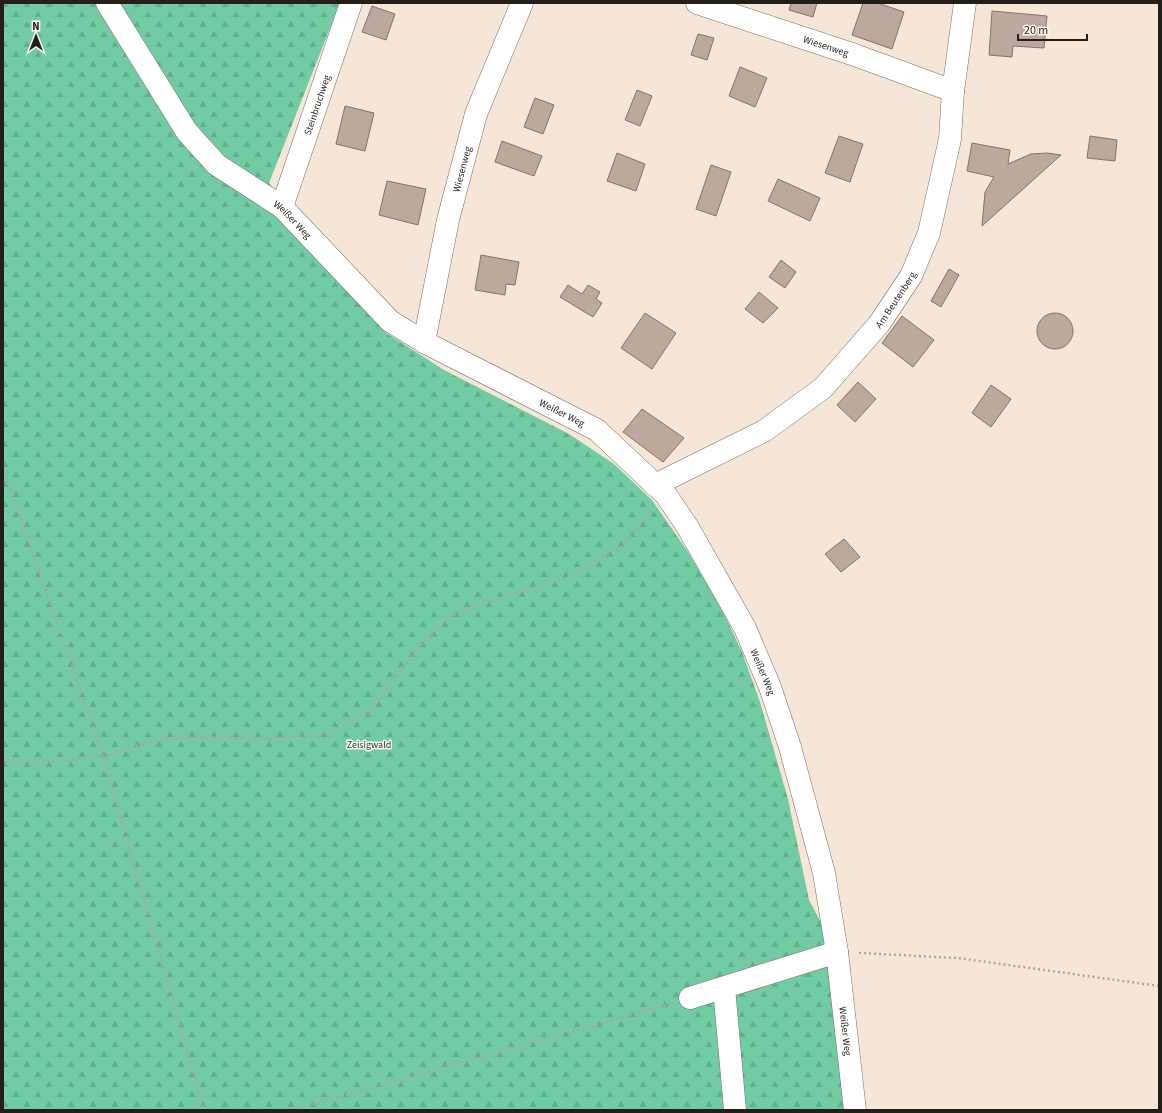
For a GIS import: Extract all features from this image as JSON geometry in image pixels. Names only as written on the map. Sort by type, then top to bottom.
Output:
[{"type":"street","name":"Weißer Weg","points":[[107,3],[187,132],[218,165],[282,207],[390,321],[424,342],[597,430],[661,490],[687,526],[745,628],[770,687],[790,747],[824,873],[837,952],[855,1110]]},
{"type":"street","name":"Steinbruchweg","points":[[282,207],[351,3]]},
{"type":"street","name":"Wiesenweg","points":[[424,342],[448,220],[476,114],[522,3]]},
{"type":"street","name":"Wiesenweg","points":[[697,3],[852,54],[953,90]]},
{"type":"street","name":"Am Beutenberg","points":[[661,490],[764,431],[823,388],[879,324],[911,276],[930,233],[950,139],[953,90],[965,3]]},
{"type":"street","points":[[690,998],[837,952]]},
{"type":"street","points":[[724,988],[735,1110]]},
{"type":"path","points":[[3,466],[103,756],[204,1110]]},
{"type":"path","points":[[3,760],[31,763],[103,756],[159,739],[220,737],[264,740],[329,734],[369,712],[425,640],[452,616],[481,604],[565,578],[623,545],[661,490]]},
{"type":"path","points":[[837,952],[958,958],[1159,986]]},
{"type":"path","points":[[293,1110],[690,998]]},
{"type":"green space","name":"Zeisigwald","points":[[3,3],[340,3],[269,183],[385,332],[444,370],[569,434],[614,464],[652,500],[688,552],[721,607],[742,652],[760,702],[788,799],[809,900],[837,952],[855,1110],[3,1110]]},
{"type":"building","points":[[791,3],[817,3],[813,17],[789,10]]},
{"type":"building","points":[[863,3],[878,3],[904,12],[892,49],[852,35]]},
{"type":"building","points":[[372,6],[395,14],[386,40],[362,32]]},
{"type":"building","points":[[992,11],[1047,16],[1044,48],[1013,46],[1012,57],[989,55]]},
{"type":"building","points":[[698,34],[714,38],[707,60],[691,55]]},
{"type":"building","points":[[740,67],[767,78],[755,107],[729,96]]},
{"type":"building","points":[[637,90],[652,96],[640,126],[625,120]]},
{"type":"building","points":[[535,98],[554,105],[543,134],[524,127]]},
{"type":"building","points":[[345,106],[374,113],[365,151],[336,144]]},
{"type":"building","points":[[839,136],[863,144],[850,182],[825,173]]},
{"type":"building","points":[[1090,136],[1117,140],[1115,161],[1087,158]]},
{"type":"building","points":[[502,141],[542,156],[534,176],[495,162]]},
{"type":"building","points":[[972,143],[1010,150],[1008,164],[1031,154],[1047,153],[1061,155],[982,226],[985,192],[994,177],[967,171]]},
{"type":"building","points":[[617,153],[645,164],[636,191],[607,181]]},
{"type":"building","points":[[711,165],[731,172],[716,216],[696,209]]},
{"type":"building","points":[[778,179],[820,198],[810,221],[768,201]]},
{"type":"building","points":[[387,181],[426,189],[418,225],[379,215]]},
{"type":"building","points":[[481,255],[519,262],[515,285],[506,284],[505,295],[475,290]]},
{"type":"building","points":[[781,260],[796,272],[785,288],[769,277]]},
{"type":"building","points":[[949,269],[959,275],[941,307],[931,301]]},
{"type":"building","points":[[568,285],[582,294],[588,285],[600,292],[596,299],[602,303],[593,317],[560,297]]},
{"type":"building","points":[[759,292],[778,308],[763,323],[745,309]]},
{"type":"building","points":[[645,313],[676,333],[652,369],[621,348]]},
{"type":"building","points":[[1059,313],[1068,318],[1072,324],[1072,338],[1068,344],[1059,349],[1051,349],[1042,344],[1038,338],[1037,327],[1042,318],[1048,314]]},
{"type":"building","points":[[902,316],[934,340],[913,367],[882,343]]},
{"type":"building","points":[[858,382],[876,399],[855,422],[837,405]]},
{"type":"building","points":[[991,385],[1011,399],[991,427],[972,413]]},
{"type":"building","points":[[642,409],[684,438],[663,462],[623,432]]},
{"type":"building","points":[[844,539],[860,557],[841,572],[825,554]]}]
